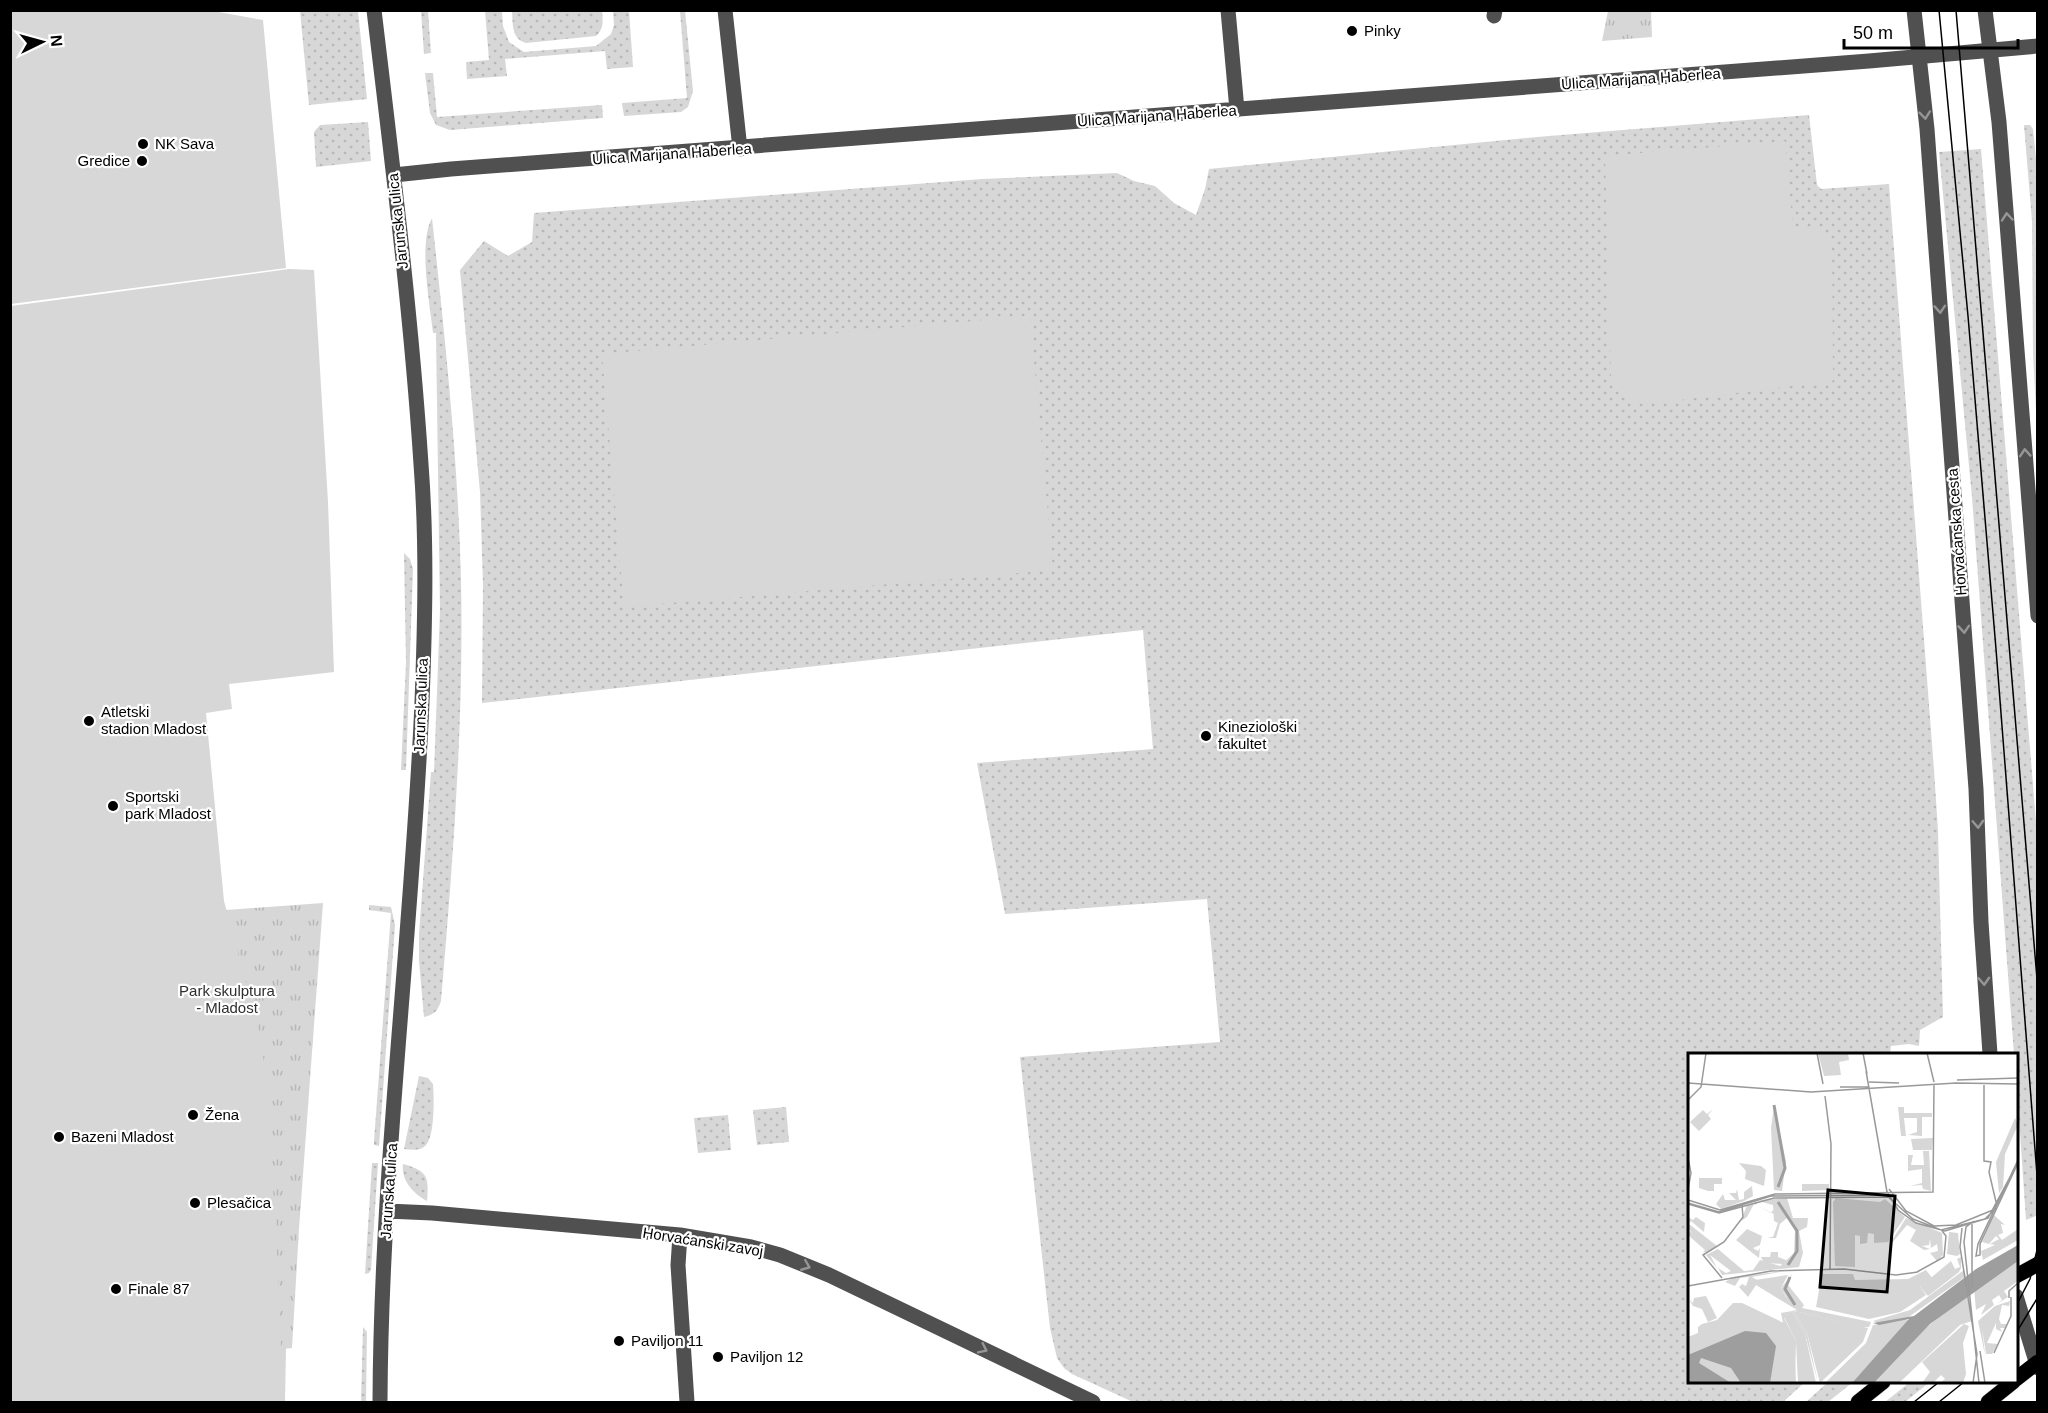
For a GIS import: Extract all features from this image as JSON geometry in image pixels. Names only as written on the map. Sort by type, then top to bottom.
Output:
[{"type":"main road","points":[[2018,1275],[2037,1264]]},
{"type":"main road","points":[[2018,1378],[2037,1364]]},
{"type":"main road","points":[[1858,1402],[1882,1383]]},
{"type":"main road","points":[[1988,1402],[2011,1383]]},
{"type":"street","name":"Jarunska ulica","points":[[374,10],[394,175],[413,368],[424,538],[422,701],[387,1211],[380,1402]]},
{"type":"street","points":[[725,10],[740,148]]},
{"type":"street","points":[[1228,10],[1237,110]]},
{"type":"street","name":"Horvaćanska cesta","points":[[1914,10],[1927,129],[1975,766],[1990,1053]]},
{"type":"street","points":[[1985,10],[1999,122],[2037,616]]},
{"type":"street","name":"Ulica Marijana Haberlea","points":[[394,175],[1919,57],[2037,45]]},
{"type":"street","name":"Horvaćanski zavoj","points":[[387,1211],[451,1214],[680,1235],[751,1247],[780,1255],[829,1275],[1093,1402]]},
{"type":"street","points":[[680,1235],[678,1265],[687,1402]]},
{"type":"street","points":[[2018,1302],[2037,1364]]},
{"type":"green space","name":"Gredice","points":[[11,11],[213,11],[263,20],[286,268],[11,304]]},
{"type":"green space","points":[[300,11],[358,11],[367,99],[309,105]]},
{"type":"green space","points":[[421,11],[428,11],[431,53],[424,54]]},
{"type":"green space","points":[[485,11],[502,11],[503,26],[509,42],[524,52],[596,46],[611,34],[614,25],[613,11],[629,11],[633,67],[607,69],[605,51],[505,59],[507,76],[467,79],[466,62],[489,60]]},
{"type":"green space","points":[[512,11],[602,11],[602,24],[596,36],[526,43],[515,34]]},
{"type":"green space","points":[[680,11],[685,11],[693,91],[688,107],[681,112],[624,116],[622,103],[687,98]]},
{"type":"green space","points":[[1608,11],[1651,11],[1652,37],[1602,41]]},
{"type":"green space","points":[[425,73],[433,73],[437,117],[602,105],[603,118],[450,130],[436,125],[430,113]]},
{"type":"green space","name":"Kineziološki fakultet","points":[[1809,115],[1817,185],[1821,189],[1889,184],[1938,831],[1943,1017],[1920,1030],[1919,1046],[1909,1044],[1891,1046],[1890,1053],[1688,1053],[1688,1383],[1804,1383],[1783,1402],[1133,1402],[1072,1374],[1057,1358],[1050,1328],[1020,1057],[1220,1042],[1207,899],[1005,914],[977,763],[1153,749],[1143,630],[482,703],[483,584],[480,492],[460,270],[484,241],[508,256],[532,242],[534,213],[982,179],[1117,173],[1134,181],[1155,186],[1174,203],[1196,215],[1209,169],[1537,137]]},
{"type":"green space","points":[[368,122],[371,161],[316,167],[314,132],[320,125]]},
{"type":"green space","points":[[2024,125],[2030,125],[2033,129],[2038,179],[2037,429],[2033,354],[2032,221]]},
{"type":"green space","points":[[1785,141],[1793,229],[1814,228],[1832,238],[1833,381],[1648,404],[1625,398],[1611,379],[1605,156]]},
{"type":"green space","points":[[1981,149],[2037,834],[2038,1215],[2026,1220],[2018,1104],[2018,1053],[2014,1053],[1972,497],[1939,152]]},
{"type":"green space","points":[[432,218],[454,443],[461,580],[461,685],[457,790],[441,1001],[435,1012],[424,1017],[419,934],[431,772],[434,772],[440,611],[436,333],[433,333],[425,258],[428,229]]},
{"type":"green space","name":"Sportski park Mladost","points":[[289,269],[314,270],[328,502],[334,672],[229,684],[232,709],[206,713],[224,901],[262,1042],[276,1230],[281,1348],[286,1348],[285,1402],[11,1402],[11,306]]},
{"type":"green space","points":[[1030,316],[1053,570],[624,607],[602,354]]},
{"type":"green space","points":[[404,553],[410,559],[413,569],[406,770],[401,770],[406,663]]},
{"type":"green space","name":"Park skulptura - Mladost","points":[[323,903],[292,1348],[73,1369],[213,911]]},
{"type":"green space","points":[[369,905],[391,907],[395,925],[379,1146],[374,1145],[374,1141],[391,913],[369,910]]},
{"type":"green space","points":[[419,1076],[428,1078],[433,1084],[431,1133],[424,1147],[416,1150],[404,1149]]},
{"type":"green space","points":[[786,1107],[789,1142],[757,1145],[753,1110]]},
{"type":"green space","points":[[728,1115],[731,1150],[698,1153],[694,1118]]},
{"type":"green space","points":[[372,1163],[378,1163],[371,1270],[365,1274]]},
{"type":"green space","points":[[403,1164],[418,1169],[425,1176],[428,1186],[427,1201],[409,1186],[404,1176]]},
{"type":"green space","points":[[363,1327],[367,1332],[366,1402],[361,1402]]},
{"type":"green space","points":[[1827,1383],[1852,1383],[1828,1402],[1806,1402]]},
{"type":"green space","points":[[1909,1383],[1929,1383],[1905,1402],[1885,1402]]},
{"type":"tram line","points":[[1939,10],[1996,649],[2038,1188]]},
{"type":"tram line","points":[[1956,10],[2038,991]]},
{"type":"tram line","points":[[2018,1302],[2030,1279],[2038,1246]]},
{"type":"tram line","points":[[2018,1330],[2038,1297]]},
{"type":"tram line","points":[[1914,1402],[1938,1383]]},
{"type":"tram line","points":[[1939,1402],[1963,1383]]},
{"type":"place","name":"Pinky","points":[[1352,31]]},
{"type":"place","name":"NK Sava","points":[[143,144]]},
{"type":"place","name":"Gredice","points":[[142,161]]},
{"type":"place","name":"Atletski stadion Mladost","points":[[89,721]]},
{"type":"place","name":"Kineziološki fakultet","points":[[1206,736]]},
{"type":"place","name":"Sportski park Mladost","points":[[113,806]]},
{"type":"place","name":"Žena","points":[[193,1115]]},
{"type":"place","name":"Bazeni Mladost","points":[[59,1137]]},
{"type":"place","name":"Plesačica","points":[[195,1203]]},
{"type":"place","name":"Finale 87","points":[[116,1289]]},
{"type":"place","name":"Paviljon 11","points":[[619,1341]]},
{"type":"place","name":"Paviljon 12","points":[[718,1357]]}]
